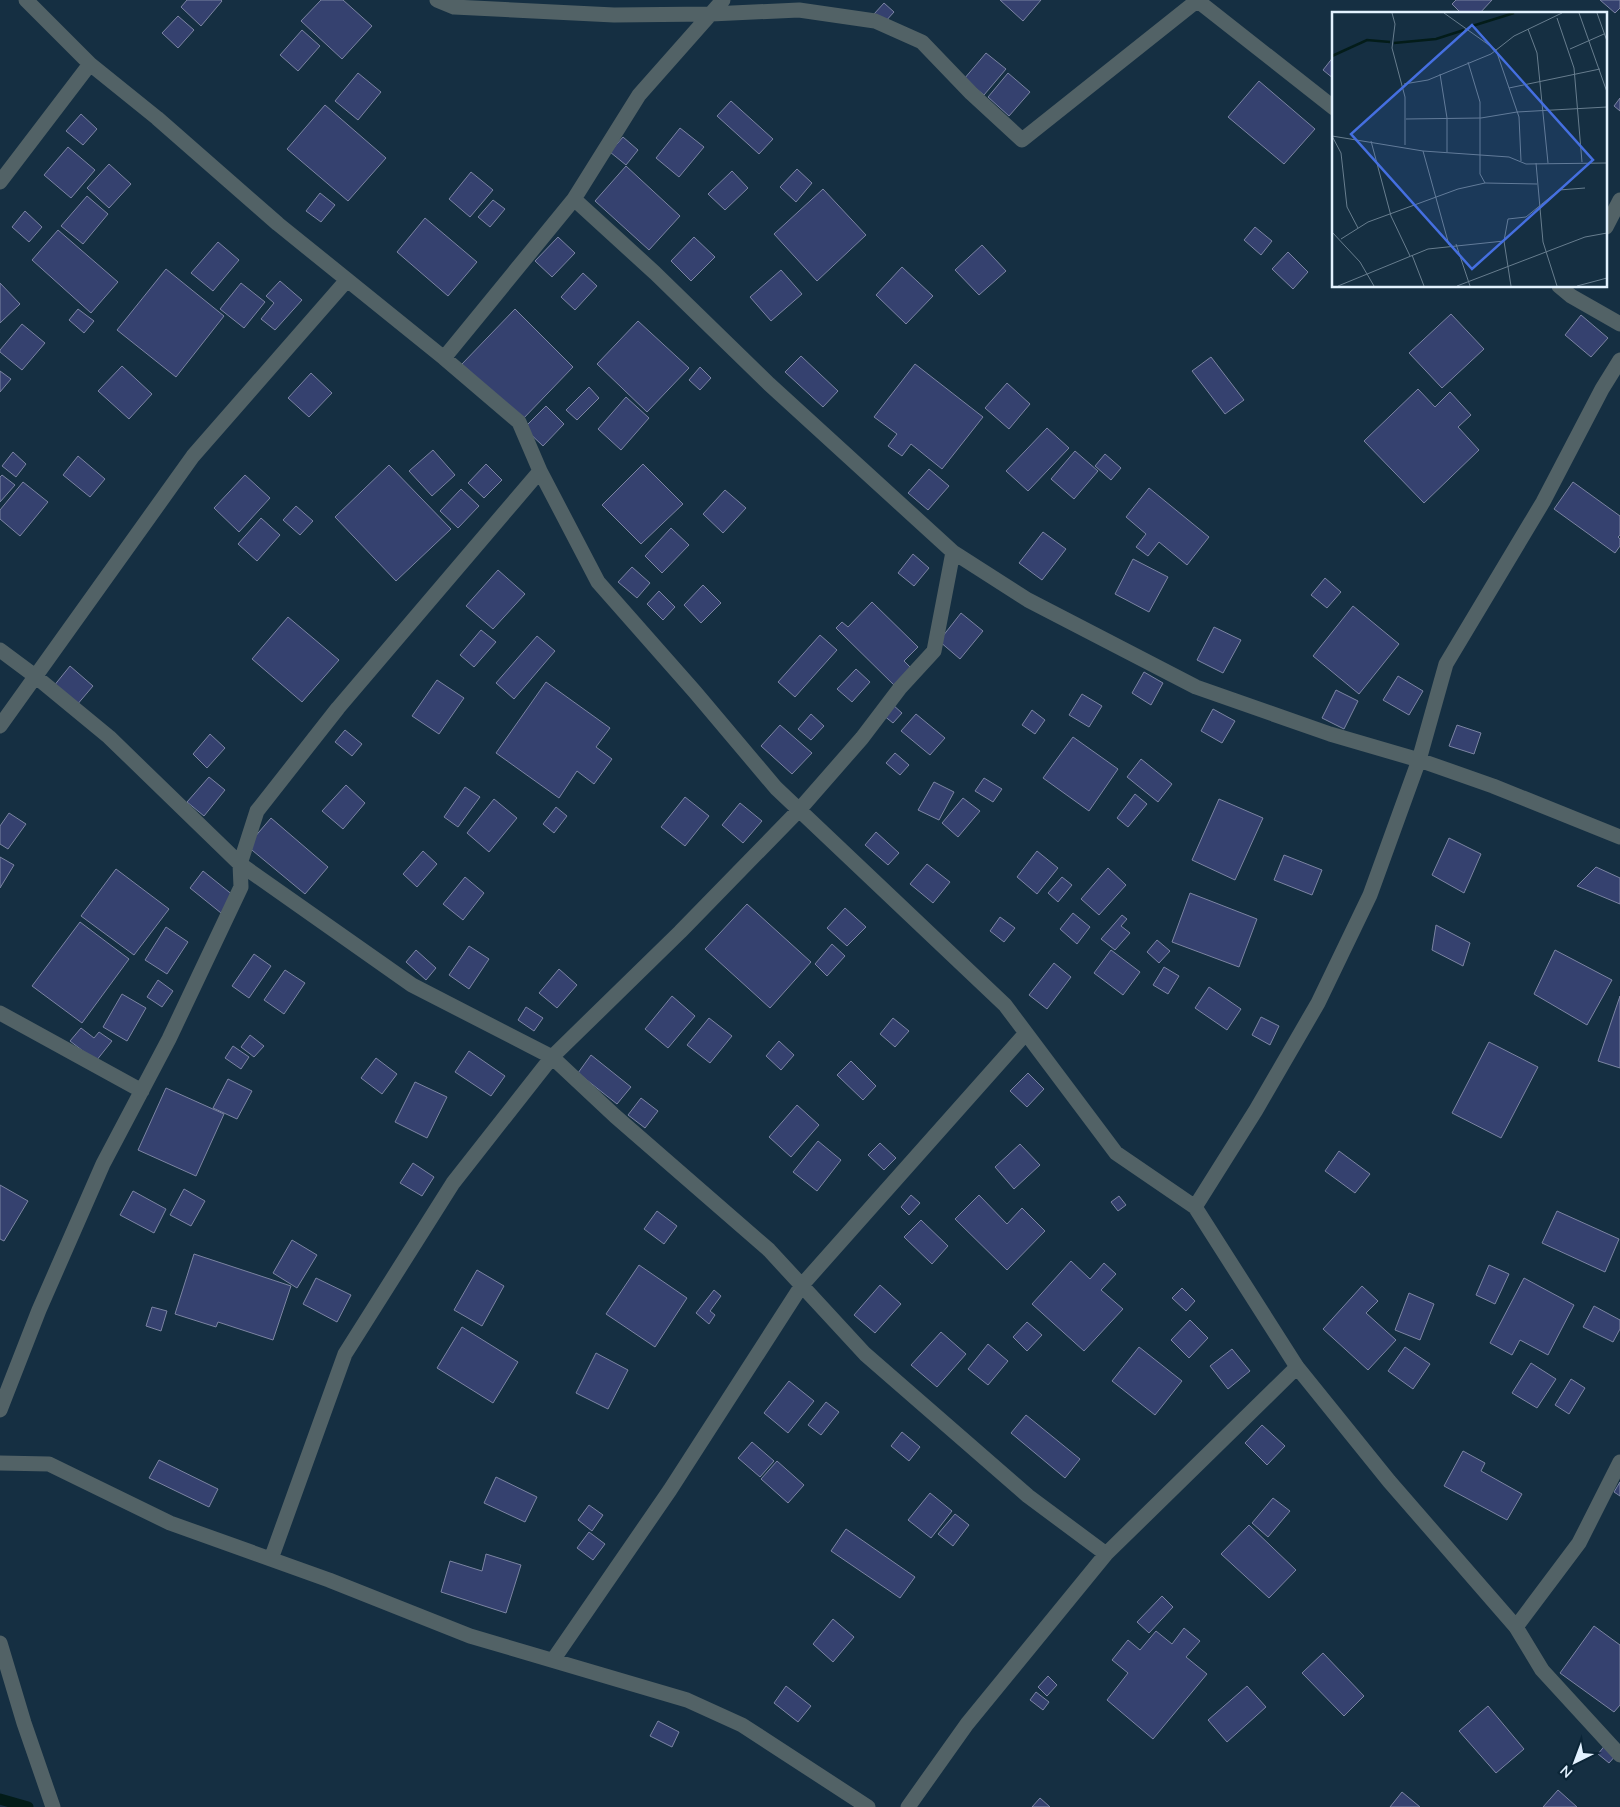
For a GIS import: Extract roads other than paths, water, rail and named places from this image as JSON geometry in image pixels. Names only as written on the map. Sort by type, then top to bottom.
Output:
[{"type":"street","points":[[26,0],[90,64],[157,118],[278,224],[444,358],[519,422],[540,471],[598,582],[776,788],[1005,1005],[1116,1153],[1195,1206],[1297,1367],[1389,1481],[1516,1627],[1542,1670],[1620,1755]]},
{"type":"street","points":[[437,0],[454,7],[614,15],[710,14],[799,10],[875,21],[922,42],[971,93],[1022,140],[1198,0],[1332,106]]},
{"type":"street","points":[[444,358],[574,200],[639,94],[723,0]]},
{"type":"street","points":[[0,182],[90,64]]},
{"type":"street","points":[[574,200],[655,274],[769,384],[953,552],[1028,600],[1196,687],[1330,734],[1420,760],[1493,786],[1620,838]]},
{"type":"street","points":[[1608,223],[1620,200]]},
{"type":"street","points":[[0,726],[192,456],[347,280]]},
{"type":"street","points":[[1568,289],[1620,324]]},
{"type":"street","points":[[1195,1206],[1256,1110],[1318,1003],[1370,895],[1420,760],[1446,664],[1543,502],[1602,389],[1620,360]]},
{"type":"street","points":[[0,1410],[39,1310],[103,1164],[170,1039],[241,887],[240,864],[257,811],[338,708],[540,471]]},
{"type":"street","points":[[271,1559],[345,1354],[453,1183],[552,1057],[680,932],[799,810],[862,738],[900,688],[934,651],[953,552]]},
{"type":"street","points":[[0,650],[35,676],[109,738],[240,864],[412,985],[552,1057],[615,1116],[769,1250],[864,1354],[1028,1496],[1106,1554]]},
{"type":"street","points":[[0,1013],[142,1091]]},
{"type":"street","points":[[553,1660],[670,1490],[802,1285],[1026,1033]]},
{"type":"street","points":[[908,1807],[967,1724],[1106,1554],[1297,1367]]},
{"type":"street","points":[[1516,1627],[1579,1543],[1620,1462]]},
{"type":"street","points":[[0,1463],[49,1464],[170,1522],[329,1580],[470,1636],[687,1700],[742,1726],[868,1807]]},
{"type":"street","points":[[0,1643],[24,1723],[53,1807]]},
{"type":"waterway","points":[[0,1799],[28,1807]]}]
